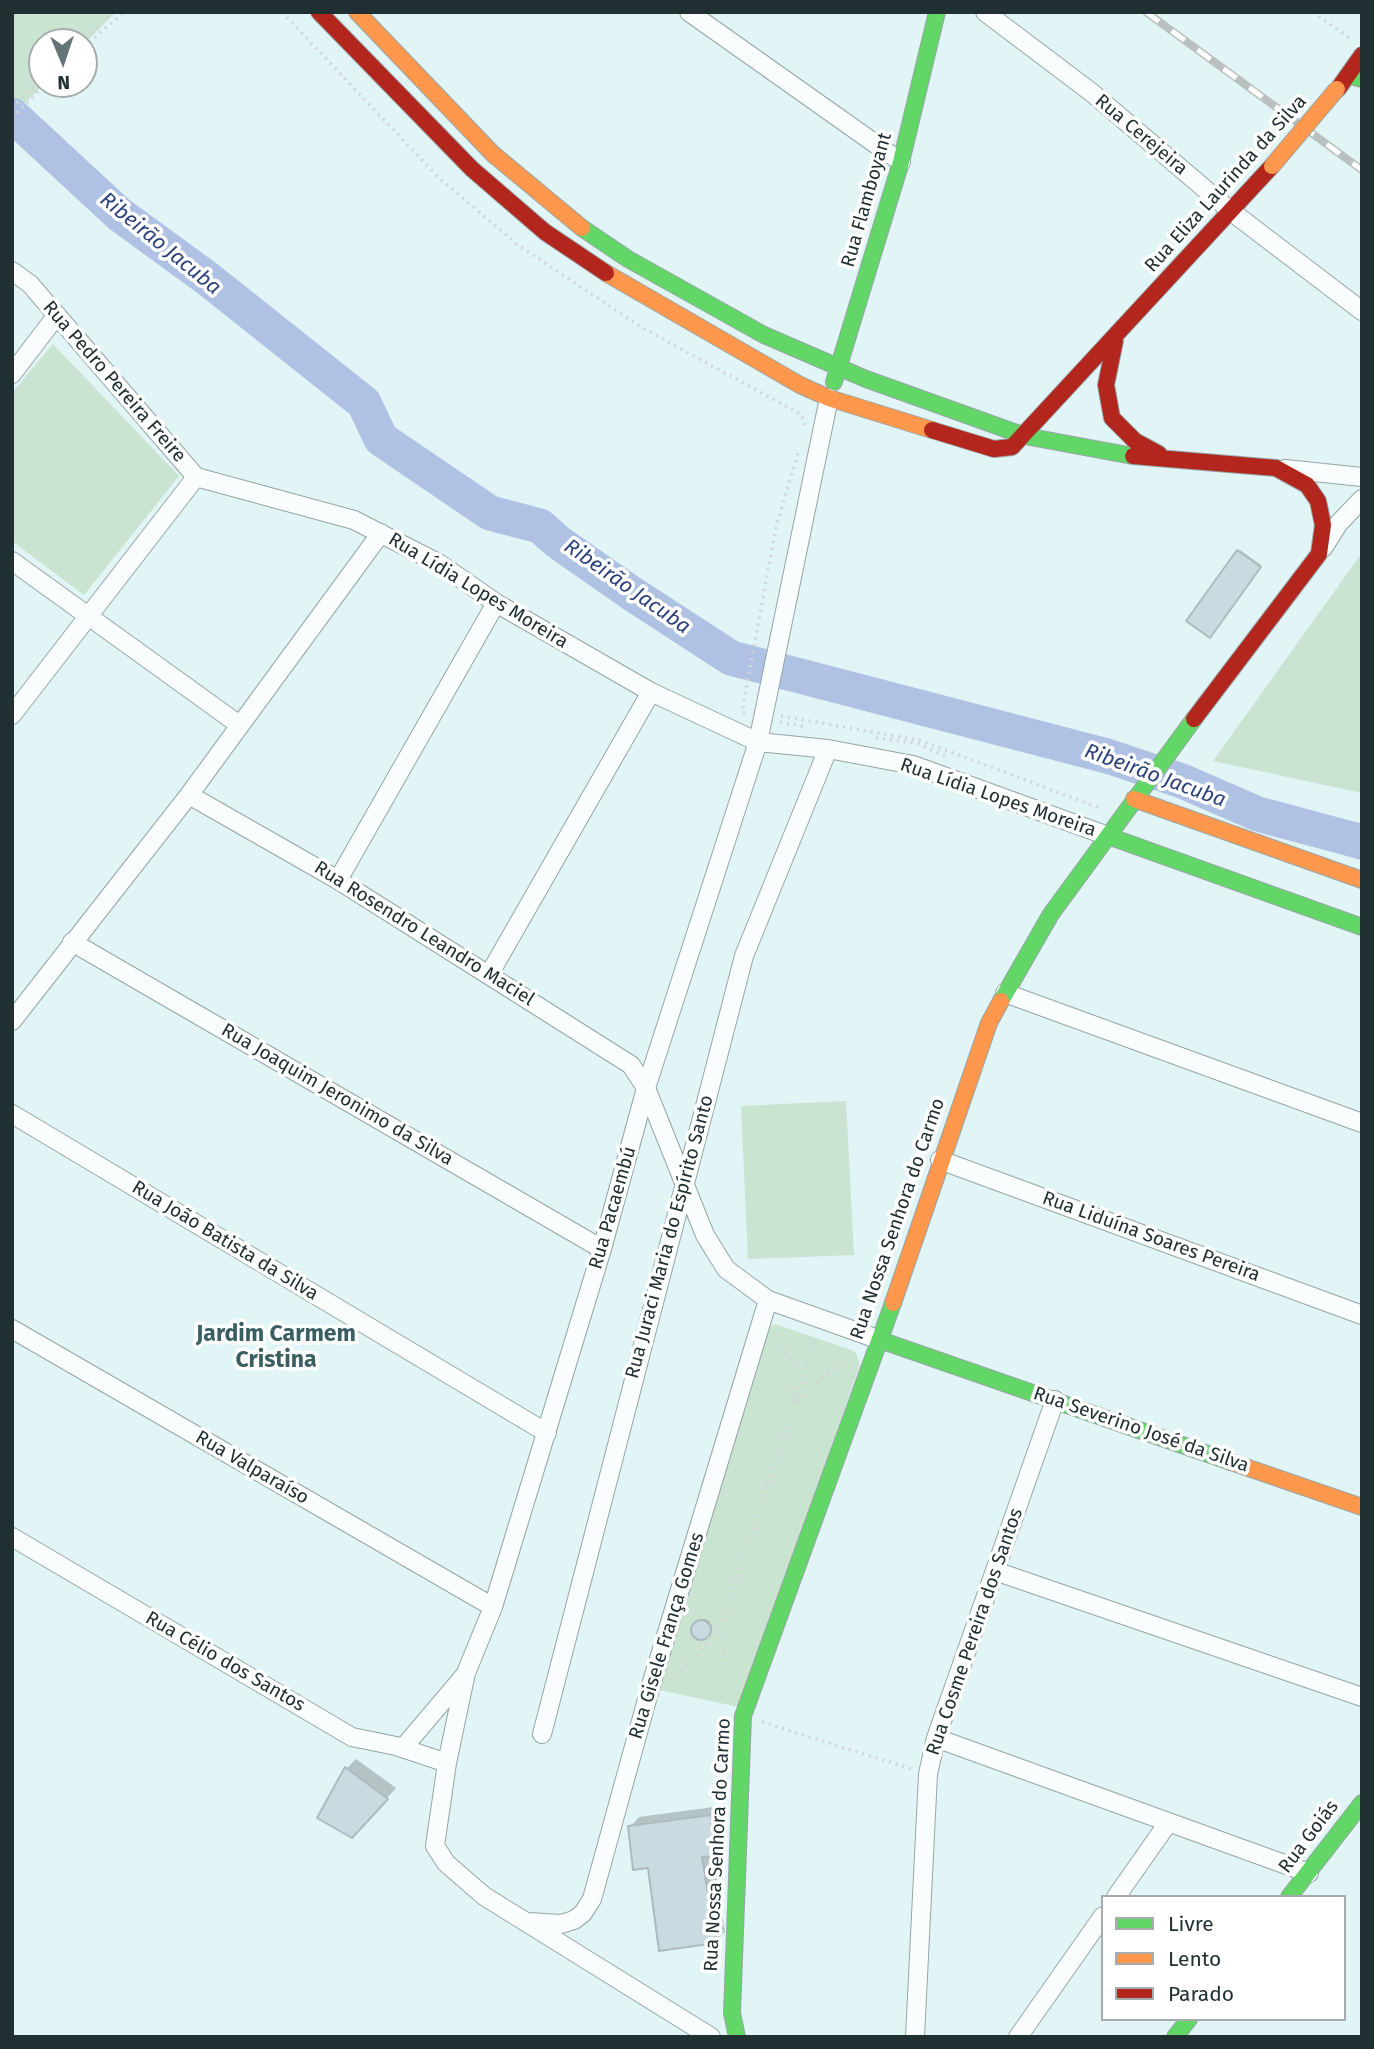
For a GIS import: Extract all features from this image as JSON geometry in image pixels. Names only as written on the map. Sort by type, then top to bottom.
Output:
[{"type":"main road","points":[[319,12],[472,169],[545,232],[620,284],[800,385],[829,398],[994,449],[1012,447],[1025,436]]},
{"type":"main road","points":[[357,12],[493,154],[562,214],[628,259],[764,335],[839,368],[1025,436],[1127,455],[1276,468],[1307,485],[1318,501],[1322,525],[1319,554]]},
{"type":"main road","name":"Rua Flamboyant","points":[[829,398],[901,162],[937,12]]},
{"type":"main road","name":"Rua Eliza Laurinda da Silva","points":[[1025,436],[1232,212],[1337,89],[1355,77],[1359,49]]},
{"type":"main road","name":"Rua Eliza Laurinda da Silva","points":[[1116,338],[1106,386],[1112,418],[1135,441],[1166,458]]},
{"type":"main road","name":"Rua Nossa Senhora do Carmo","points":[[737,2037],[732,2013],[743,1716],[880,1340],[989,1023],[1051,914],[1139,792],[1319,554]]},
{"type":"main road","points":[[1139,792],[1362,880]]},
{"type":"main road","points":[[1108,836],[1362,927]]},
{"type":"main road","points":[[893,1301],[902,1330],[919,1354]]},
{"type":"main road","name":"Rua Severino José da Silva","points":[[880,1340],[1362,1507]]},
{"type":"main road","name":"Rua Goiás","points":[[1291,1895],[1362,1802]]},
{"type":"main road","points":[[1175,2037],[1187,2021]]},
{"type":"street","points":[[689,12],[901,162]]},
{"type":"street","name":"Rua Cerejeira","points":[[985,12],[1091,92],[1232,212],[1362,311]]},
{"type":"street","name":"Rua Pedro Pereira Freire","points":[[12,271],[30,284],[196,477],[354,520],[381,533]]},
{"type":"street","points":[[12,374],[57,315]]},
{"type":"street","name":"Rua Pacaembú","points":[[711,2037],[524,1922],[466,1881],[446,1863],[435,1846],[447,1763],[466,1673],[493,1607],[602,1249],[646,1088],[758,742],[765,713],[761,690],[775,652],[829,398]]},
{"type":"street","points":[[1276,468],[1362,477]]},
{"type":"street","points":[[12,715],[196,477]]},
{"type":"street","points":[[1319,554],[1339,523],[1362,499]]},
{"type":"street","name":"Rua Lídia Lopes Moreira","points":[[12,1021],[189,795],[238,724],[381,533],[440,564],[496,603],[651,692],[758,742],[828,749],[913,765],[1108,836]]},
{"type":"street","points":[[12,561],[238,724]]},
{"type":"street","points":[[338,880],[496,603]]},
{"type":"street","points":[[490,973],[651,692]]},
{"type":"street","name":"Rua Juraci Maria do Espírito Santo","points":[[541,1734],[744,956],[828,749]]},
{"type":"street","name":"Rua Rosendro Leandro Maciel","points":[[189,795],[338,880],[490,973],[631,1065],[646,1088]]},
{"type":"street","name":"Rua Joaquim Jeronimo da Silva","points":[[72,942],[602,1249]]},
{"type":"street","points":[[1005,992],[1362,1123]]},
{"type":"street","name":"Rua Severino José da Silva","points":[[646,1088],[705,1235],[726,1269],[768,1300],[880,1340]]},
{"type":"street","name":"Rua João Batista da Silva","points":[[12,1114],[547,1433]]},
{"type":"street","name":"Rua Liduína Soares Pereira","points":[[940,1160],[1362,1315]]},
{"type":"street","name":"Rua Gisele França Gomes","points":[[524,1922],[561,1924],[574,1920],[583,1913],[592,1899],[651,1685],[768,1300]]},
{"type":"street","name":"Rua Valparaíso","points":[[12,1329],[493,1607]]},
{"type":"street","name":"Rua Cosme Pereira dos Santos","points":[[915,2037],[928,1774],[936,1738],[1055,1400]]},
{"type":"street","name":"Rua Célio dos Santos","points":[[12,1537],[352,1737],[403,1748],[447,1763]]},
{"type":"street","points":[[995,1572],[1362,1697]]},
{"type":"street","name":"Rua Pacaembú","points":[[403,1748],[466,1673]]},
{"type":"street","points":[[936,1738],[1309,1873]]},
{"type":"street","points":[[1117,1895],[1168,1824]]},
{"type":"street","points":[[1018,2037],[1101,1919]]},
{"type":"path","points":[[96,28],[114,12]]},
{"type":"path","points":[[98,35],[124,12]]},
{"type":"path","points":[[1313,12],[1359,49]]},
{"type":"path","points":[[12,108],[28,91]]},
{"type":"path","points":[[12,118],[31,98]]},
{"type":"path","points":[[500,221],[582,286],[639,317]]},
{"type":"path","points":[[761,690],[749,708],[919,740],[1111,813]]},
{"type":"path","points":[[771,1327],[790,1363],[794,1404]]},
{"type":"path","points":[[665,1684],[695,1658],[724,1618],[816,1339]]},
{"type":"path","points":[[794,1404],[825,1375],[857,1360]]},
{"type":"path","points":[[724,1618],[725,1661],[733,1690]]},
{"type":"path","points":[[743,1716],[928,1774]]},
{"type":"green space","points":[[12,12],[116,12],[98,30],[28,28],[30,98],[12,116]]},
{"type":"green space","points":[[53,344],[179,476],[84,595],[12,541],[12,393]]},
{"type":"green space","points":[[1362,553],[1362,793],[1213,761]]},
{"type":"green space","points":[[846,1101],[854,1255],[748,1259],[741,1106]]},
{"type":"green space","points":[[775,1324],[851,1350],[856,1353],[860,1365],[739,1707],[659,1690],[766,1329]]},
{"type":"building","points":[[1237,550],[1261,567],[1210,638],[1186,621]]},
{"type":"building","points":[[701,1620],[708,1623],[711,1630],[708,1637],[701,1640],[694,1637],[691,1630],[694,1623]]},
{"type":"building","points":[[345,1767],[388,1799],[352,1838],[317,1818]]},
{"type":"building","points":[[711,1815],[717,1856],[702,1857],[716,1943],[659,1951],[648,1868],[633,1870],[628,1826]]},
{"type":"waterway","name":"Ribeirão Jacuba","points":[[12,115],[119,214],[208,279],[364,403],[381,439],[490,513],[540,526],[558,542],[631,593],[731,658],[1107,756],[1182,781],[1258,814],[1362,842]]},
{"type":"railway","points":[[1146,12],[1362,170]]},
{"type":"traffic: fast","points":[[834,382],[901,162],[937,12]]},
{"type":"traffic: fast","points":[[1348,75],[1362,79]]},
{"type":"traffic: fast","points":[[582,228],[628,259],[764,335],[866,379],[1025,436],[1133,456]]},
{"type":"traffic: fast","points":[[1001,1001],[1051,914],[1194,719]]},
{"type":"traffic: fast","points":[[1108,836],[1362,927]]},
{"type":"traffic: fast","points":[[737,2037],[732,2013],[743,1716],[893,1303]]},
{"type":"traffic: fast","points":[[880,1340],[1231,1462]]},
{"type":"traffic: fast","points":[[1291,1895],[1362,1803]]},
{"type":"traffic: fast","points":[[1175,2037],[1187,2021]]},
{"type":"traffic: slow","points":[[357,12],[493,154],[582,228]]},
{"type":"traffic: slow","points":[[1272,166],[1337,89]]},
{"type":"traffic: slow","points":[[606,273],[800,385],[829,398],[932,430]]},
{"type":"traffic: slow","points":[[1134,799],[1362,880]]},
{"type":"traffic: slow","points":[[893,1303],[989,1023],[1001,1001]]},
{"type":"traffic: slow","points":[[1231,1462],[1362,1507]]},
{"type":"traffic: jam","points":[[319,12],[472,169],[545,232],[606,273]]},
{"type":"traffic: jam","points":[[1338,89],[1362,55]]},
{"type":"traffic: jam","points":[[932,430],[994,449],[1012,447],[1272,166]]},
{"type":"traffic: jam","points":[[1115,341],[1106,385],[1112,418],[1135,441],[1159,454]]},
{"type":"traffic: jam","points":[[1133,456],[1276,468],[1307,485],[1318,501],[1323,525],[1319,554],[1194,719]]},
{"type":"district","name":"Jardim Carmem Cristina","points":[[276,1348]]}]
